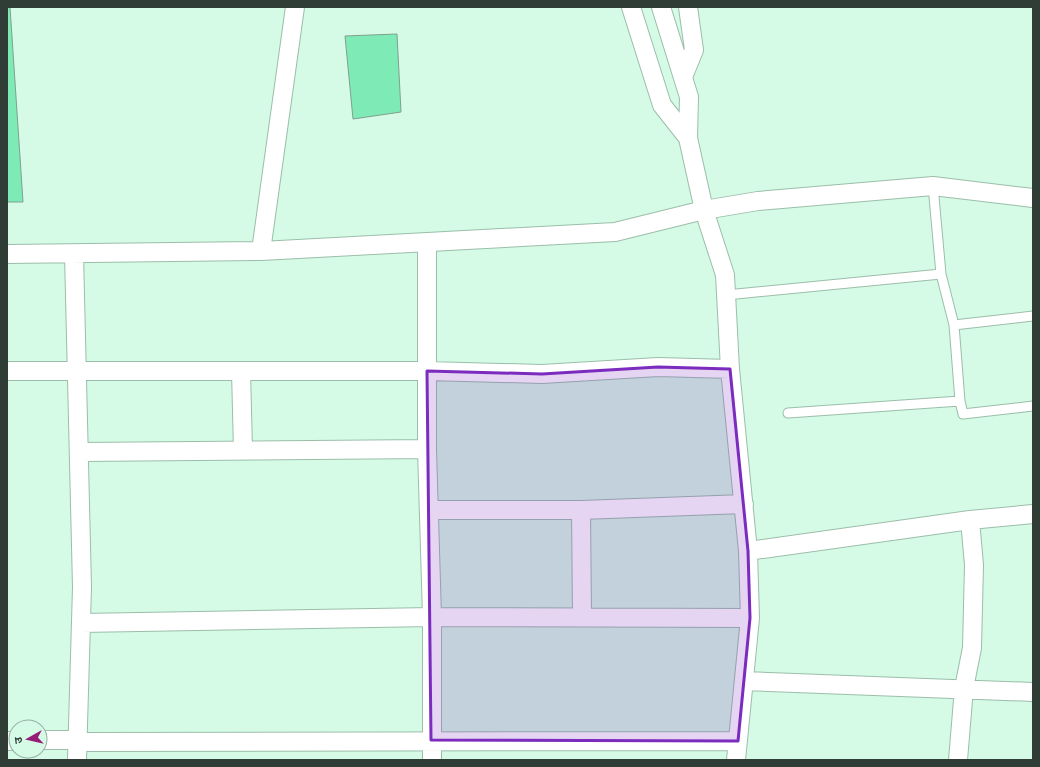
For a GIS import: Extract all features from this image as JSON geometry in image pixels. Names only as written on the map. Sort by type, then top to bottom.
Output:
[{"type":"street","points":[[262,251],[295,7]]},
{"type":"street","points":[[631,7],[662,105],[688,138]]},
{"type":"street","points":[[661,7],[689,97],[688,138],[704,210],[725,275],[730,369],[748,552],[750,618],[745,681],[736,760]]},
{"type":"street","points":[[683,77],[694,50],[688,7]]},
{"type":"street","points":[[7,254],[262,251],[615,232],[704,210],[758,201],[933,186],[1033,198]]},
{"type":"street","points":[[427,242],[427,449],[432,617],[432,760]]},
{"type":"street","points":[[74,254],[79,452],[81,622],[77,760]]},
{"type":"street","points":[[7,371],[427,371],[542,374],[658,367],[730,369]]},
{"type":"street","points":[[241,371],[243,450]]},
{"type":"street","points":[[79,452],[427,449]]},
{"type":"street","points":[[429,510],[581,510],[744,504]]},
{"type":"street","points":[[581,510],[582,617]]},
{"type":"street","points":[[748,552],[970,520],[1033,514]]},
{"type":"street","points":[[958,760],[964,688],[972,648],[974,565],[970,520]]},
{"type":"street","points":[[81,622],[432,617],[750,618]]},
{"type":"street","points":[[745,681],[964,688],[1033,692]]},
{"type":"street","points":[[48,740],[738,741]]},
{"type":"lane","points":[[933,186],[941,274],[954,325],[960,401],[963,414],[1033,406]]},
{"type":"lane","points":[[726,295],[941,274]]},
{"type":"lane","points":[[954,325],[1033,316]]},
{"type":"lane","points":[[788,413],[960,401]]},
{"type":"highlighted area","points":[[658,367],[730,369],[748,551],[750,618],[738,741],[431,740],[427,371],[542,374]]},
{"type":"building","points":[[7,7],[10,7],[23,202],[7,202]]},
{"type":"building","points":[[397,34],[401,112],[353,119],[345,36]]}]
